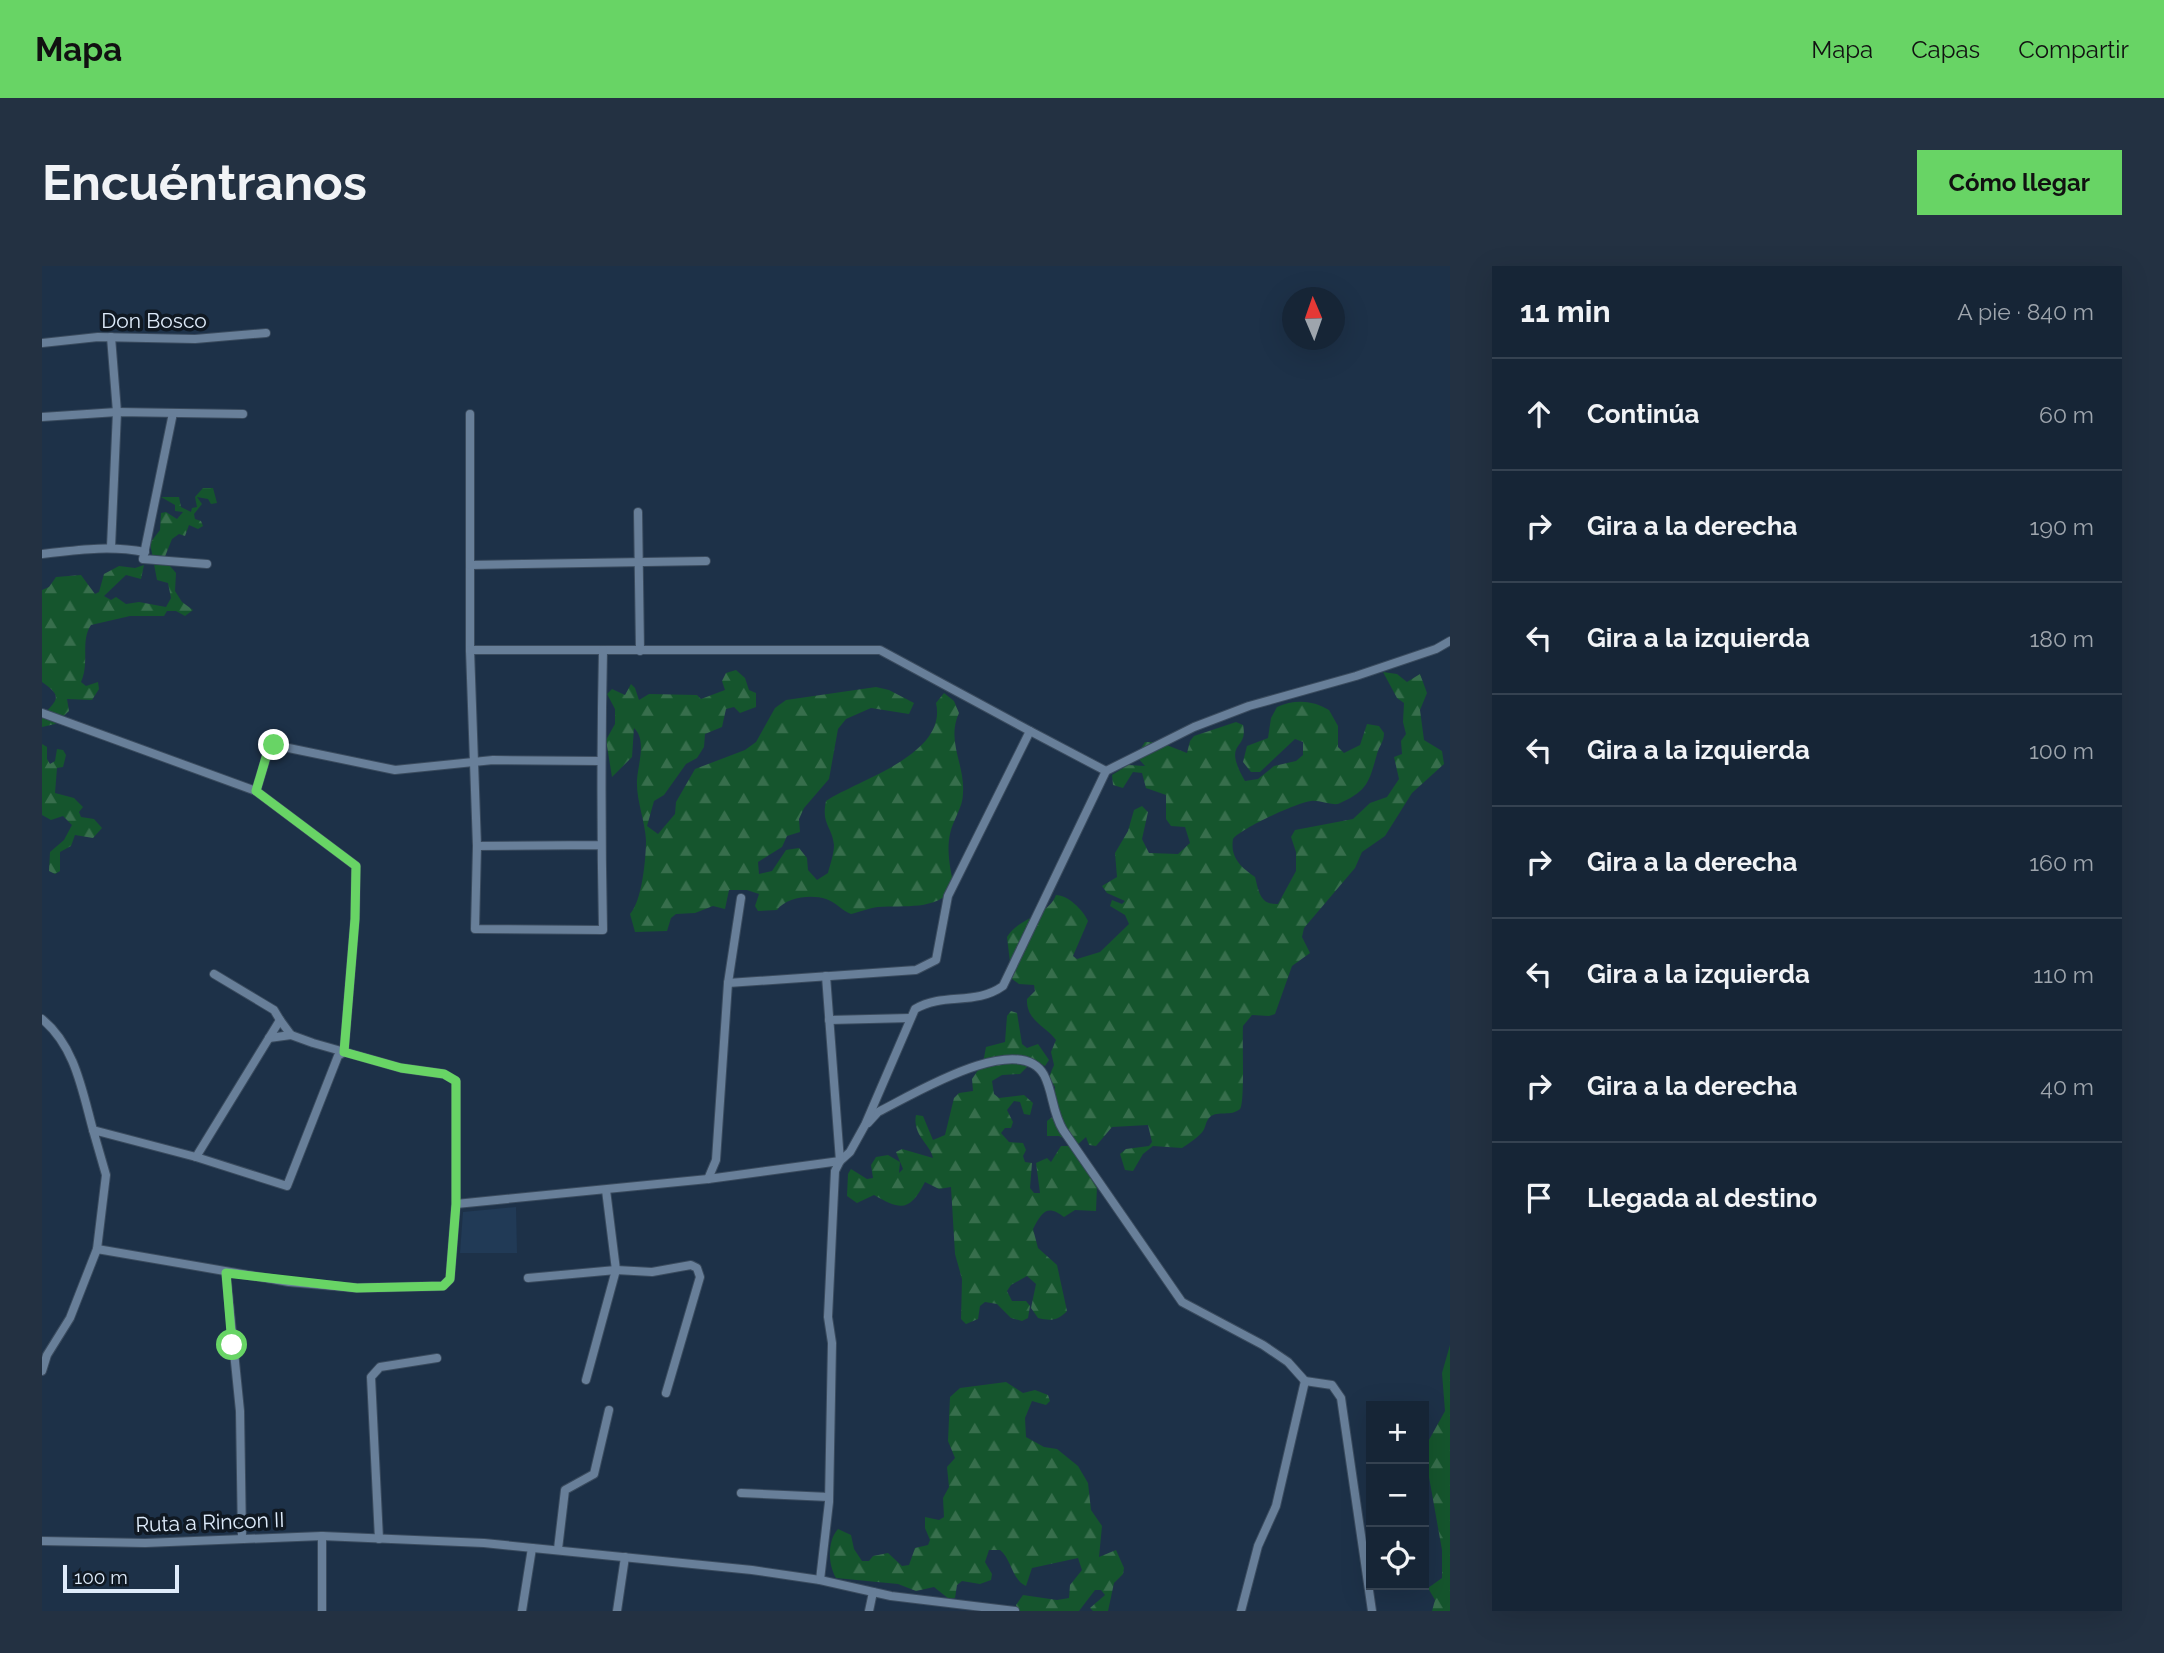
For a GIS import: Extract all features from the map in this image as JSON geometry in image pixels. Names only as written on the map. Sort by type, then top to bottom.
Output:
[{"type":"street","name":"Don Bosco","points":[[42,343],[111,337],[194,339],[266,333]]},
{"type":"street","points":[[111,337],[117,412],[111,547]]},
{"type":"street","points":[[42,417],[117,412],[243,414]]},
{"type":"street","points":[[173,413],[143,559],[207,564]]},
{"type":"street","points":[[470,414],[470,650],[477,761],[475,929],[603,930],[600,761],[603,650]]},
{"type":"street","points":[[638,512],[640,651]]},
{"type":"street","points":[[42,554],[111,547],[145,552]]},
{"type":"street","points":[[470,565],[706,561]]},
{"type":"street","points":[[820,1580],[829,1497],[832,1343],[828,1317],[835,1171],[840,1161],[850,1152],[865,1125],[915,1009],[930,1001],[978,998],[1003,986],[1106,771],[1226,714],[1356,676],[1436,649],[1450,641]]},
{"type":"street","points":[[470,650],[880,650],[1106,771]]},
{"type":"street","points":[[42,713],[256,791],[356,866],[355,919],[344,1052]]},
{"type":"street","points":[[728,983],[916,970],[936,960],[948,896],[1030,731]]},
{"type":"street","points":[[256,791],[269,747],[274,745],[395,770],[477,761],[600,761]]},
{"type":"street","points":[[477,846],[601,845]]},
{"type":"street","points":[[708,1179],[716,1160],[728,983],[741,898]]},
{"type":"street","points":[[214,974],[274,1010],[291,1035]]},
{"type":"street","points":[[826,976],[840,1161]]},
{"type":"street","points":[[829,1020],[910,1017]]},
{"type":"street","points":[[42,1019],[63,1040],[79,1080],[106,1175],[97,1249],[70,1318],[47,1355],[42,1371]]},
{"type":"street","points":[[196,1157],[280,1020]]},
{"type":"street","points":[[97,1249],[226,1273],[357,1288],[443,1286],[450,1279],[456,1204],[456,1081],[444,1074],[401,1068],[291,1035],[269,1038]]},
{"type":"street","points":[[93,1130],[196,1157],[287,1186],[338,1056],[344,1052]]},
{"type":"street","points":[[865,1125],[878,1112],[983,1063],[1008,1058],[1028,1062],[1043,1073],[1053,1114],[1182,1302],[1263,1345],[1288,1362],[1305,1381],[1332,1385],[1341,1398],[1372,1611]]},
{"type":"street","points":[[456,1204],[708,1179],[840,1161]]},
{"type":"street","points":[[586,1380],[616,1270],[606,1189]]},
{"type":"street","points":[[527,1278],[616,1270],[652,1272],[691,1265],[700,1273],[666,1393]]},
{"type":"street","points":[[226,1273],[240,1411],[243,1538]]},
{"type":"street","points":[[379,1539],[371,1377],[380,1367],[437,1358]]},
{"type":"street","points":[[1241,1611],[1258,1546],[1276,1506],[1305,1381]]},
{"type":"street","points":[[558,1549],[565,1490],[594,1474],[609,1409]]},
{"type":"street","points":[[741,1493],[829,1497]]},
{"type":"street","points":[[321,1536],[322,1611]]},
{"type":"street","name":"Ruta a Rincon II","points":[[42,1541],[145,1543],[321,1536],[558,1549],[820,1580],[873,1592],[1015,1611]]},
{"type":"street","points":[[522,1611],[532,1548]]},
{"type":"street","points":[[617,1611],[625,1557]]},
{"type":"street","points":[[869,1611],[873,1592]]},
{"type":"shaded area","points":[[516,1207],[517,1253],[460,1253],[463,1212]]},
{"type":"green space","points":[[203,488],[213,488],[217,503],[211,504],[208,499],[197,497],[202,504],[194,514],[195,519],[201,521],[203,526],[198,529],[189,525],[185,536],[179,534],[172,539],[164,559],[176,573],[175,591],[182,602],[193,610],[185,616],[176,611],[167,611],[164,616],[130,616],[91,625],[86,638],[85,667],[81,682],[86,686],[98,682],[99,689],[92,700],[67,699],[69,711],[55,724],[42,727],[42,717],[54,703],[56,696],[42,682],[42,590],[49,587],[56,577],[81,575],[95,594],[99,592],[104,574],[119,566],[135,568],[144,565],[141,579],[126,575],[104,596],[111,600],[116,597],[126,604],[139,602],[166,607],[171,598],[168,583],[157,580],[150,543],[160,530],[161,513],[166,512],[177,519],[183,512],[175,511],[175,505],[161,497],[179,497],[181,507],[191,512],[192,508],[197,507],[195,497]]},
{"type":"green space","points":[[736,670],[745,678],[749,690],[756,693],[756,707],[740,713],[734,707],[726,709],[722,727],[705,734],[704,747],[697,758],[686,764],[664,795],[654,801],[647,826],[658,834],[675,814],[676,802],[695,769],[745,750],[756,742],[775,708],[786,700],[876,687],[889,690],[914,703],[909,714],[871,708],[846,719],[838,729],[829,779],[804,808],[799,819],[800,832],[787,836],[782,847],[758,862],[759,874],[772,871],[786,850],[799,848],[807,858],[808,870],[817,880],[828,873],[834,848],[825,815],[826,801],[897,764],[915,751],[928,737],[936,721],[936,703],[944,693],[954,701],[959,713],[954,733],[963,782],[961,804],[949,841],[949,861],[954,888],[929,904],[878,907],[851,914],[830,900],[814,897],[793,899],[777,910],[758,911],[755,906],[759,894],[747,890],[729,890],[725,909],[713,906],[695,913],[676,914],[671,918],[667,931],[635,932],[630,914],[638,900],[646,848],[637,788],[641,746],[634,728],[632,757],[612,777],[606,740],[615,724],[615,709],[607,694],[612,689],[625,695],[631,684],[639,700],[649,694],[697,695],[701,699],[725,690],[722,681],[726,673]]},
{"type":"green space","points":[[1383,672],[1397,674],[1407,682],[1420,674],[1427,693],[1420,710],[1424,740],[1442,751],[1444,764],[1412,793],[1385,836],[1362,852],[1355,868],[1304,928],[1302,937],[1310,953],[1292,966],[1275,1014],[1252,1015],[1243,1026],[1240,1109],[1210,1117],[1201,1133],[1182,1148],[1153,1146],[1143,1154],[1133,1171],[1125,1170],[1120,1154],[1126,1149],[1149,1146],[1152,1142],[1148,1125],[1112,1127],[1096,1146],[1089,1145],[1086,1137],[1077,1145],[1059,1136],[1047,1136],[1047,1121],[1055,1115],[1055,1087],[1049,1077],[1054,1065],[1051,1052],[1056,1040],[1030,1013],[1027,999],[1035,991],[1034,985],[1019,984],[1012,979],[1007,937],[1018,925],[1047,908],[1056,895],[1075,904],[1088,921],[1073,956],[1077,959],[1100,952],[1129,924],[1125,915],[1110,906],[1112,900],[1122,904],[1125,901],[1107,893],[1102,886],[1117,877],[1115,853],[1128,831],[1134,810],[1142,806],[1148,812],[1142,839],[1149,853],[1178,854],[1190,843],[1185,827],[1171,826],[1166,819],[1166,795],[1146,788],[1142,773],[1133,772],[1123,788],[1113,785],[1112,775],[1128,765],[1145,766],[1136,756],[1145,742],[1159,742],[1187,753],[1194,736],[1236,722],[1243,725],[1244,733],[1235,752],[1238,768],[1245,781],[1258,779],[1274,766],[1296,761],[1303,755],[1303,742],[1295,739],[1260,772],[1251,772],[1243,762],[1247,746],[1268,738],[1271,718],[1277,707],[1290,703],[1310,703],[1329,710],[1338,726],[1338,747],[1344,753],[1360,745],[1367,724],[1379,726],[1384,733],[1383,739],[1369,779],[1356,795],[1338,804],[1311,801],[1294,806],[1257,823],[1233,839],[1235,857],[1241,866],[1255,877],[1261,896],[1267,902],[1278,904],[1296,871],[1296,852],[1291,837],[1295,830],[1353,819],[1370,803],[1387,797],[1399,779],[1394,757],[1402,754],[1401,741],[1406,734],[1403,722],[1404,703],[1397,698]]},
{"type":"green space","points":[[42,744],[47,747],[50,764],[55,761],[57,749],[63,750],[66,755],[63,767],[57,768],[55,793],[74,798],[83,807],[79,812],[81,817],[94,819],[102,828],[93,838],[75,835],[71,846],[60,852],[60,871],[55,874],[49,871],[50,852],[64,840],[72,825],[63,816],[51,820],[42,815]]},
{"type":"green space","points":[[1011,1011],[1017,1013],[1022,1044],[1027,1048],[1038,1044],[1049,1060],[1045,1066],[1034,1060],[1020,1074],[1002,1075],[992,1081],[994,1094],[999,1098],[1024,1095],[1033,1103],[1030,1115],[1024,1114],[1020,1102],[1014,1101],[1007,1110],[1013,1122],[1011,1128],[1005,1128],[1001,1133],[1009,1142],[1023,1143],[1026,1150],[1023,1156],[1025,1162],[1032,1163],[1030,1188],[1034,1193],[1040,1193],[1036,1163],[1047,1158],[1051,1162],[1061,1146],[1072,1146],[1097,1186],[1096,1211],[1075,1210],[1064,1217],[1049,1211],[1042,1214],[1033,1229],[1038,1248],[1057,1265],[1067,1311],[1064,1314],[1054,1319],[1038,1318],[1031,1308],[1036,1284],[1027,1276],[1011,1285],[1007,1291],[1012,1301],[1026,1301],[1030,1306],[1028,1318],[1022,1321],[1011,1318],[997,1304],[985,1302],[980,1306],[978,1319],[966,1324],[961,1319],[962,1279],[955,1254],[951,1187],[939,1189],[925,1182],[915,1199],[904,1205],[892,1204],[874,1195],[857,1203],[847,1196],[848,1174],[851,1169],[867,1179],[873,1178],[871,1165],[876,1157],[888,1155],[900,1162],[899,1173],[903,1169],[896,1152],[902,1149],[933,1158],[919,1134],[916,1115],[923,1116],[933,1140],[945,1135],[954,1098],[959,1093],[973,1091],[972,1079],[983,1063],[986,1047],[1005,1042],[1007,1016]]},
{"type":"green space","points":[[1450,1345],[1450,1611],[1432,1611],[1435,1600],[1429,1587],[1442,1578],[1442,1550],[1429,1477],[1429,1440],[1445,1411],[1442,1373]]},
{"type":"green space","points":[[1006,1382],[1023,1393],[1035,1390],[1048,1395],[1050,1401],[1046,1405],[1032,1401],[1025,1418],[1026,1437],[1044,1447],[1057,1449],[1078,1466],[1088,1483],[1091,1510],[1102,1526],[1099,1557],[1116,1550],[1124,1568],[1123,1574],[1114,1583],[1108,1611],[1093,1611],[1090,1608],[1105,1595],[1101,1590],[1095,1590],[1079,1611],[1018,1611],[1016,1605],[1023,1595],[1057,1600],[1069,1598],[1070,1585],[1082,1570],[1078,1558],[1032,1568],[1026,1586],[1018,1579],[1000,1550],[989,1550],[985,1562],[992,1574],[991,1580],[980,1584],[962,1581],[957,1585],[955,1598],[949,1599],[934,1587],[916,1591],[898,1584],[836,1578],[831,1567],[830,1553],[834,1534],[838,1529],[851,1535],[854,1549],[862,1561],[888,1553],[902,1566],[909,1565],[915,1548],[928,1545],[930,1540],[925,1528],[925,1517],[939,1520],[944,1517],[943,1498],[949,1487],[947,1467],[955,1458],[948,1441],[950,1397],[960,1388]]},
{"type":"route","points":[[232,1345],[226,1273],[357,1288],[443,1286],[448,1284],[450,1279],[456,1204],[456,1081],[444,1074],[401,1068],[344,1052],[355,919],[356,866],[292,815],[256,791],[269,747],[274,745]]}]
